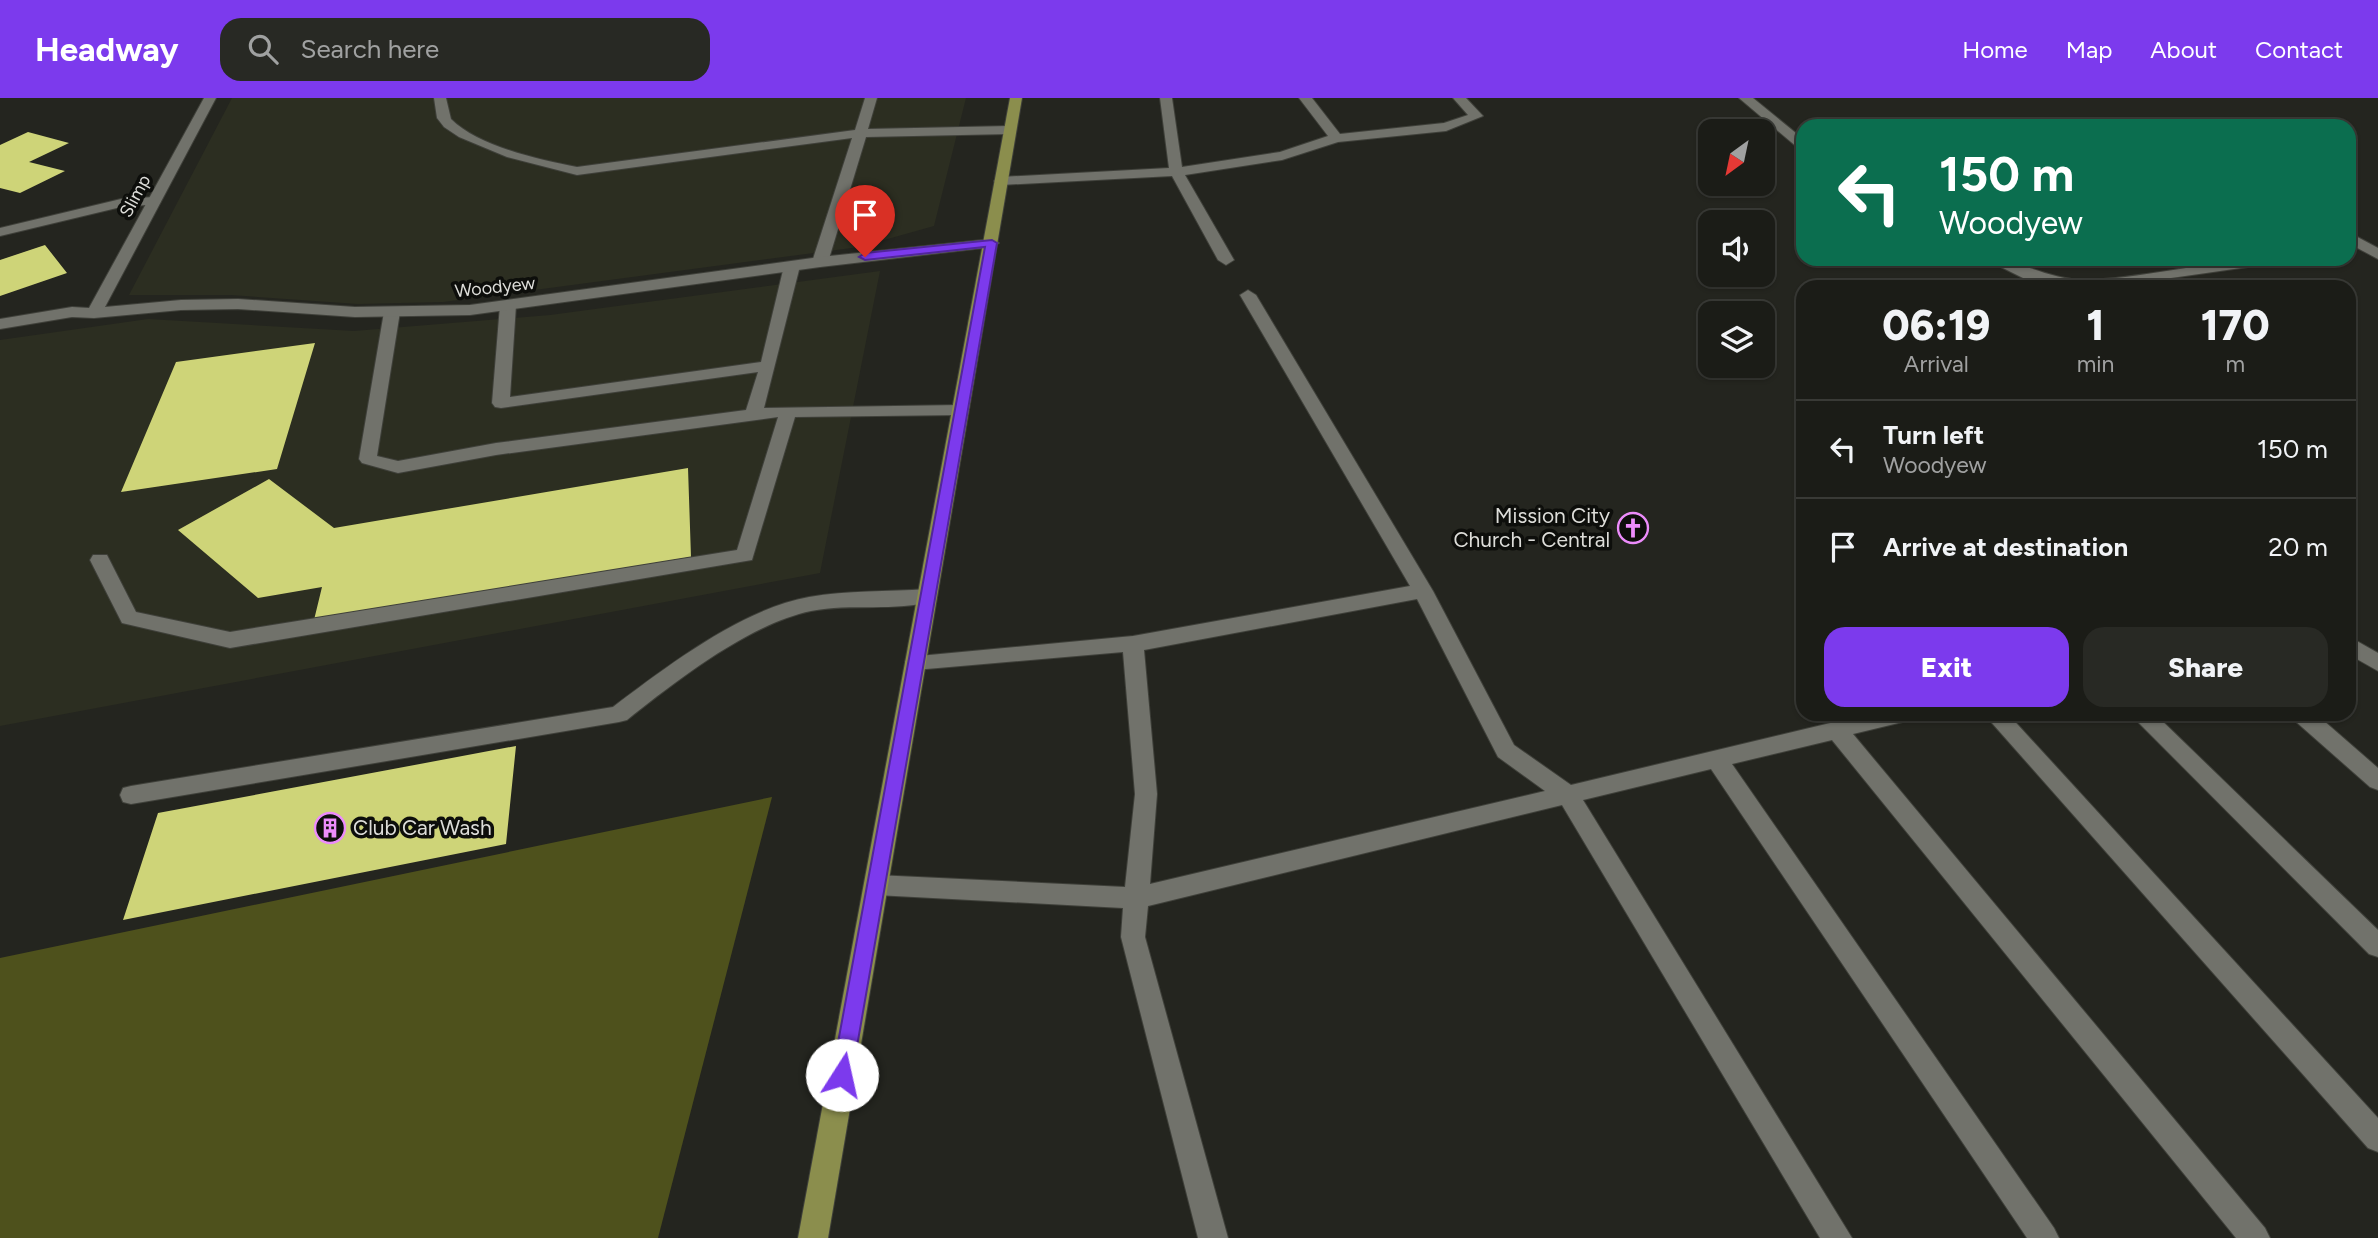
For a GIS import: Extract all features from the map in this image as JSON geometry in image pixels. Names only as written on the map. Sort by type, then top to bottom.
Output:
[{"type":"main road","points":[[813,1238],[1016,98]]},
{"type":"street","name":"Slimp","points":[[94,313],[210,98]]},
{"type":"street","points":[[440,98],[439,110],[450,126],[544,166],[576,171],[860,133],[1009,130]]},
{"type":"street","points":[[820,262],[871,98]]},
{"type":"street","points":[[1166,98],[1176,172],[1226,260]]},
{"type":"street","points":[[1305,98],[1336,138]]},
{"type":"street","points":[[1002,181],[1176,172],[1282,156],[1336,138],[1446,127],[1476,116],[1459,98]]},
{"type":"street","points":[[1745,98],[1796,139]]},
{"type":"street","points":[[0,232],[121,203],[154,201]]},
{"type":"street","name":"Woodyew","points":[[0,324],[72,312],[94,313],[181,305],[226,304],[392,312],[508,305],[820,262],[992,243]]},
{"type":"street","points":[[2356,246],[2378,254]]},
{"type":"street","points":[[753,415],[768,366],[792,266]]},
{"type":"street","points":[[2007,266],[2025,275],[2045,280]]},
{"type":"street","points":[[2124,280],[2221,266]]},
{"type":"street","points":[[1248,295],[1423,591],[1506,751],[1567,794],[1837,1238]]},
{"type":"street","points":[[508,305],[501,403],[768,366]]},
{"type":"street","points":[[392,312],[368,459],[398,467],[496,449],[753,415],[788,412],[960,410]]},
{"type":"street","points":[[100,559],[129,618],[230,640],[745,555],[788,412]]},
{"type":"street","points":[[915,662],[1133,644],[1423,591]]},
{"type":"street","points":[[131,795],[618,715],[663,680],[750,625],[809,604],[927,596]]},
{"type":"street","points":[[1133,644],[1146,793],[1133,937],[1213,1238]]},
{"type":"street","points":[[2356,648],[2378,663]]},
{"type":"street","points":[[876,885],[1137,898],[1874,721]]},
{"type":"street","points":[[2002,721],[2378,1138]]},
{"type":"street","points":[[2148,721],[2378,946]]},
{"type":"street","points":[[2310,721],[2378,781]]},
{"type":"street","points":[[1837,730],[2255,1238]]},
{"type":"street","points":[[1716,759],[2044,1238]]},
{"type":"shaded area","points":[[232,98],[966,98],[934,226],[859,247],[443,302],[358,304],[231,295],[129,295]]},
{"type":"shaded area","points":[[880,271],[820,573],[0,726],[0,340],[148,319],[354,331],[550,315]]},
{"type":"green space","points":[[772,797],[658,1238],[0,1238],[0,958]]},
{"type":"building","points":[[28,132],[69,143],[29,162],[65,171],[20,193],[0,188],[0,145]]},
{"type":"building","points":[[45,245],[67,273],[0,296],[0,260]]},
{"type":"building","points":[[315,343],[277,469],[121,492],[176,362]]},
{"type":"building","points":[[688,468],[691,557],[314,620],[322,587],[258,598],[178,530],[269,479],[334,528]]},
{"type":"building","name":"Club Car Wash","points":[[516,746],[506,844],[123,920],[158,813]]},
{"type":"place","name":"Mission City Church - Central","points":[[1633,528]]},
{"type":"place","name":"Club Car Wash","points":[[330,828]]},
{"type":"route","points":[[842,1075],[992,243],[865,257]]}]
